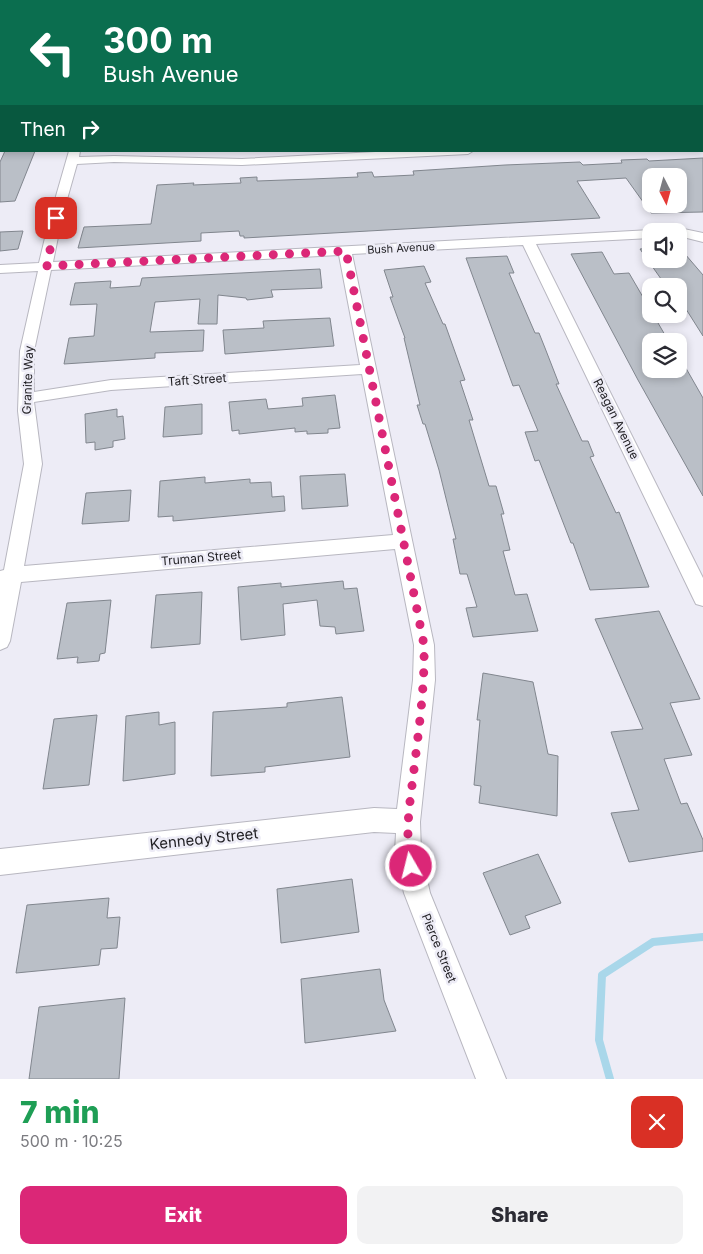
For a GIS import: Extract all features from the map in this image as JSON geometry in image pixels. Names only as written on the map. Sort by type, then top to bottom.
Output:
[{"type":"street","points":[[74,156],[114,159],[242,162],[447,152]]},
{"type":"street","name":"Granite Way","points":[[0,641],[6,577],[34,464],[26,411],[27,351],[56,218],[74,156]]},
{"type":"street","name":"Bush Avenue","points":[[0,269],[642,235]]},
{"type":"street","name":"Reagan Avenue","points":[[528,241],[695,564],[703,598]]},
{"type":"street","name":"Pierce Street","points":[[346,251],[424,645],[424,680],[408,822],[408,852],[417,893],[492,1079]]},
{"type":"street","name":"Taft Street","points":[[26,398],[111,385],[369,369]]},
{"type":"street","name":"Truman Street","points":[[6,577],[403,541]]},
{"type":"street","name":"Kennedy Street","points":[[0,862],[374,820],[408,822]]},
{"type":"building","points":[[5,152],[35,152],[15,201],[0,202],[0,162]]},
{"type":"building","points":[[703,158],[703,212],[687,212],[688,168],[642,168],[642,200],[626,178],[577,181],[600,218],[244,238],[244,236],[240,236],[239,231],[201,233],[201,241],[78,248],[84,227],[151,224],[157,185],[241,183],[240,178],[257,177],[257,181],[358,177],[357,173],[372,172],[374,177],[414,175],[413,171],[580,162],[583,165],[622,163],[621,160],[647,159],[649,161]]},
{"type":"building","points":[[23,231],[18,249],[0,251],[0,232]]},
{"type":"building","points":[[602,252],[614,274],[629,273],[642,295],[642,323],[658,323],[664,333],[642,333],[642,378],[687,378],[687,370],[703,398],[703,496],[638,380],[571,254]]},
{"type":"building","points":[[507,256],[514,273],[509,273],[535,333],[539,333],[559,384],[556,384],[582,441],[588,441],[594,456],[590,457],[616,513],[619,512],[649,587],[590,590],[539,460],[535,461],[525,432],[538,431],[519,385],[513,386],[466,258]]},
{"type":"building","points":[[687,256],[703,275],[703,336],[687,311],[687,278],[660,278],[653,268],[687,268]]},
{"type":"building","points":[[424,266],[431,282],[425,283],[443,324],[445,324],[465,380],[460,381],[473,420],[469,420],[489,486],[496,486],[504,514],[501,514],[510,550],[503,551],[515,595],[527,594],[538,631],[473,637],[466,608],[477,607],[467,574],[460,574],[453,539],[456,539],[439,470],[417,405],[420,405],[405,338],[390,297],[393,297],[384,270]]},
{"type":"building","points":[[320,269],[322,288],[271,290],[273,297],[247,300],[246,298],[218,295],[217,324],[198,324],[200,299],[155,302],[150,332],[204,330],[203,351],[155,353],[155,358],[64,364],[69,338],[94,336],[97,304],[70,305],[75,283],[111,281],[110,288],[140,286],[142,278]]},
{"type":"building","points":[[330,318],[334,346],[225,354],[223,330],[264,328],[263,321]]},
{"type":"building","points":[[335,395],[340,428],[328,429],[328,433],[307,434],[307,431],[295,432],[295,428],[239,434],[239,430],[232,431],[229,402],[266,399],[268,409],[303,406],[302,398]]},
{"type":"building","points":[[202,404],[202,434],[163,437],[165,407]]},
{"type":"building","points":[[117,409],[117,417],[123,416],[125,439],[113,441],[113,447],[95,450],[95,442],[86,443],[85,414]]},
{"type":"building","points":[[345,474],[348,506],[302,509],[300,476]]},
{"type":"building","points":[[205,477],[205,483],[250,479],[250,483],[271,482],[272,497],[284,496],[285,511],[173,521],[173,516],[158,517],[160,481]]},
{"type":"building","points":[[131,490],[129,521],[82,524],[86,493]]},
{"type":"building","points":[[343,581],[344,589],[357,588],[364,631],[336,634],[335,627],[320,626],[317,600],[283,604],[285,635],[241,640],[238,587],[281,583],[281,587]]},
{"type":"building","points":[[202,592],[200,644],[151,648],[156,595]]},
{"type":"building","points":[[111,600],[105,653],[100,654],[99,661],[77,663],[78,657],[57,659],[67,603]]},
{"type":"building","points":[[659,611],[700,699],[670,703],[692,755],[664,759],[681,804],[687,803],[703,840],[703,851],[629,862],[611,813],[639,810],[611,732],[643,729],[595,619]]},
{"type":"building","points":[[483,673],[533,682],[548,754],[558,756],[557,816],[479,803],[481,786],[474,785],[480,720],[477,720]]},
{"type":"building","points":[[342,697],[350,757],[265,767],[265,772],[211,776],[213,712],[287,707],[287,703]]},
{"type":"building","points":[[159,712],[159,725],[175,722],[175,774],[123,781],[126,716]]},
{"type":"building","points":[[97,715],[89,785],[43,789],[54,719]]},
{"type":"building","points":[[538,854],[561,903],[525,916],[530,928],[510,935],[483,873]]},
{"type":"building","points":[[352,879],[359,932],[281,943],[277,889]]},
{"type":"building","points":[[109,898],[107,918],[120,917],[117,948],[101,949],[99,965],[16,973],[27,905]]},
{"type":"building","points":[[380,969],[384,1000],[396,1031],[305,1043],[301,979]]},
{"type":"building","points":[[125,998],[119,1079],[29,1079],[39,1007]]},
{"type":"waterway","points":[[610,1079],[599,1040],[602,975],[653,942],[703,937]]},
{"type":"route","points":[[56,218],[47,266],[346,251],[424,645],[424,680],[407,834],[411,866]]}]
